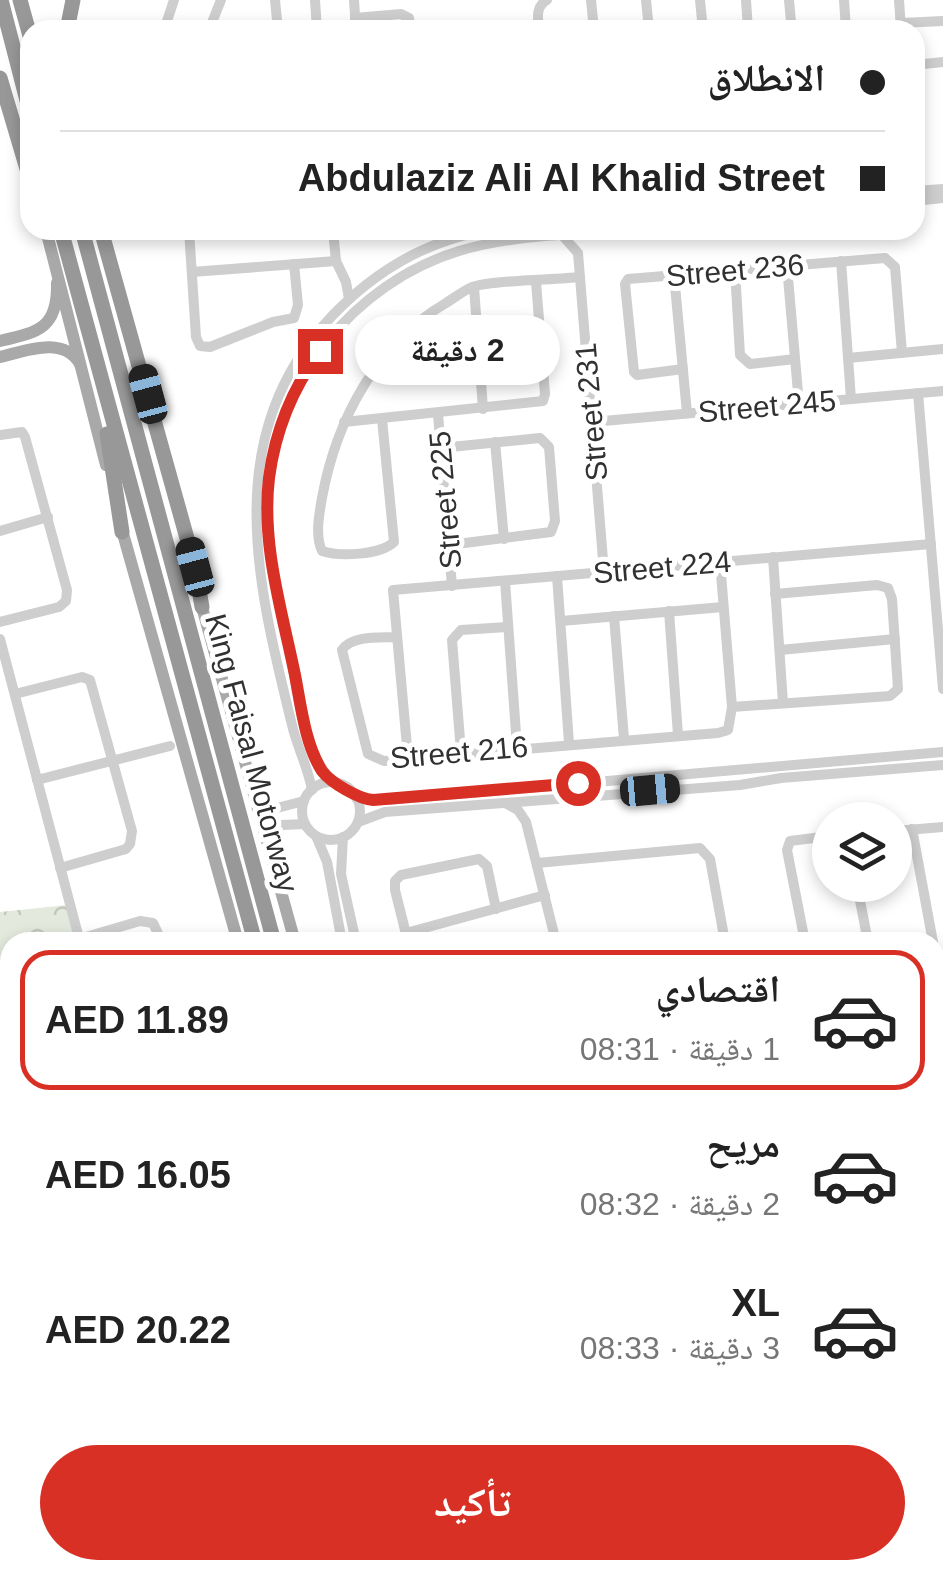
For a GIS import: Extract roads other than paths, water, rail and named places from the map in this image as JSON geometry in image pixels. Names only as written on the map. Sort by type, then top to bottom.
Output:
[{"type":"highway","points":[[1,0],[20,73]]},
{"type":"highway","points":[[0,78],[20,146]]},
{"type":"highway","points":[[0,103],[20,154]]},
{"type":"highway","name":"King Faisal Motorway","points":[[63,240],[88,364],[253,932]]},
{"type":"highway","name":"King Faisal Motorway","points":[[85,240],[271,932]]},
{"type":"highway","points":[[104,240],[191,552],[202,607]]},
{"type":"highway","points":[[88,364],[122,532]]},
{"type":"highway","points":[[128,398],[202,607]]},
{"type":"main road","name":"King Faisal Motorway","points":[[49,240],[88,364]]},
{"type":"main road","points":[[0,341],[36,332],[52,318],[57,310],[56,261]]},
{"type":"main road","points":[[0,357],[55,347],[88,364]]},
{"type":"main road","points":[[122,532],[235,932]]},
{"type":"main road","name":"King Faisal Motorway","points":[[202,607],[292,932]]},
{"type":"street","points":[[374,20],[401,14],[409,20]]},
{"type":"street","points":[[190,240],[196,337],[200,346],[294,318],[298,304],[294,264]]},
{"type":"street","points":[[334,240],[336,262],[349,300]]},
{"type":"street","points":[[312,790],[292,727],[255,532],[255,490],[264,438],[287,378],[314,337],[367,284],[422,250],[448,240]]},
{"type":"street","points":[[358,822],[356,798],[320,768],[307,732],[272,561],[268,492],[274,453],[286,413],[304,375],[328,340],[359,308],[395,280],[436,259],[473,247],[525,240]]},
{"type":"street","points":[[566,240],[578,253],[586,240]]},
{"type":"street","name":"Street 231","points":[[578,253],[604,572]]},
{"type":"street","name":"Street 236","points":[[683,369],[638,375],[632,368],[625,284],[633,278],[885,258],[892,261],[902,353]]},
{"type":"street","points":[[841,261],[851,399]]},
{"type":"street","points":[[192,272],[336,262]]},
{"type":"street","points":[[787,266],[799,404]]},
{"type":"street","points":[[735,270],[740,355],[750,364],[795,359]]},
{"type":"street","points":[[674,274],[687,414]]},
{"type":"street","points":[[344,277],[367,284]]},
{"type":"street","points":[[382,419],[394,542],[386,550],[322,552],[320,508],[327,471],[344,422],[390,348],[428,313],[474,286],[580,277]]},
{"type":"street","points":[[344,422],[543,401],[536,282]]},
{"type":"street","points":[[474,286],[483,408]]},
{"type":"street","points":[[848,358],[943,349]]},
{"type":"street","name":"Street 245","points":[[592,422],[943,391]]},
{"type":"street","points":[[918,393],[930,544],[938,570],[943,684]]},
{"type":"street","name":"Street 225","points":[[438,414],[452,586]]},
{"type":"street","points":[[0,436],[22,432],[67,590],[66,601],[60,607],[0,622]]},
{"type":"street","points":[[441,448],[540,438],[550,448],[554,526],[546,534],[449,545]]},
{"type":"street","points":[[495,442],[504,539]]},
{"type":"street","points":[[0,530],[48,517]]},
{"type":"street","name":"Street 224","points":[[397,637],[393,590],[930,544]]},
{"type":"street","points":[[773,557],[784,703]]},
{"type":"street","points":[[720,562],[732,708],[890,696],[898,689],[888,588],[775,594]]},
{"type":"street","points":[[557,576],[570,743]]},
{"type":"street","points":[[505,581],[516,748]]},
{"type":"street","points":[[560,621],[723,607]]},
{"type":"street","points":[[669,611],[678,735]]},
{"type":"street","points":[[614,616],[624,739]]},
{"type":"street","points":[[461,752],[452,640],[461,630],[507,627]]},
{"type":"street","points":[[397,637],[408,758]]},
{"type":"street","name":"Street 216","points":[[397,637],[352,640],[342,650],[368,754],[384,761],[728,730],[732,708]]},
{"type":"street","points":[[0,639],[78,932]]},
{"type":"street","points":[[780,650],[896,639]]},
{"type":"street","points":[[15,694],[82,677],[90,680],[114,760],[132,831],[130,844],[126,849],[60,868]]},
{"type":"street","points":[[356,798],[388,800],[939,753],[943,742]]},
{"type":"street","points":[[37,780],[170,746]]},
{"type":"street","points":[[317,837],[343,838],[358,822],[385,812],[940,767]]},
{"type":"street","points":[[745,784],[742,776],[746,768]]},
{"type":"street","points":[[729,786],[733,777],[730,769]]},
{"type":"street","points":[[338,784],[321,784],[312,790],[302,813],[327,862],[340,932]]},
{"type":"street","points":[[253,797],[278,808],[304,801]]},
{"type":"street","points":[[526,822],[537,800]]},
{"type":"street","points":[[505,802],[518,810],[526,822],[553,932]]},
{"type":"street","points":[[268,848],[272,835],[282,825],[305,824]]},
{"type":"street","points":[[931,932],[912,830],[943,827]]},
{"type":"street","points":[[803,932],[787,850],[790,841],[812,837]]},
{"type":"street","points":[[343,838],[341,874],[354,932]]},
{"type":"street","points":[[536,863],[700,848],[710,859],[723,932]]},
{"type":"street","points":[[406,932],[395,881],[401,875],[479,859],[487,866],[496,909]]},
{"type":"street","points":[[425,932],[544,895]]},
{"type":"street","points":[[860,902],[866,932]]},
{"type":"street","points":[[107,932],[140,922],[153,923],[157,932]]}]
